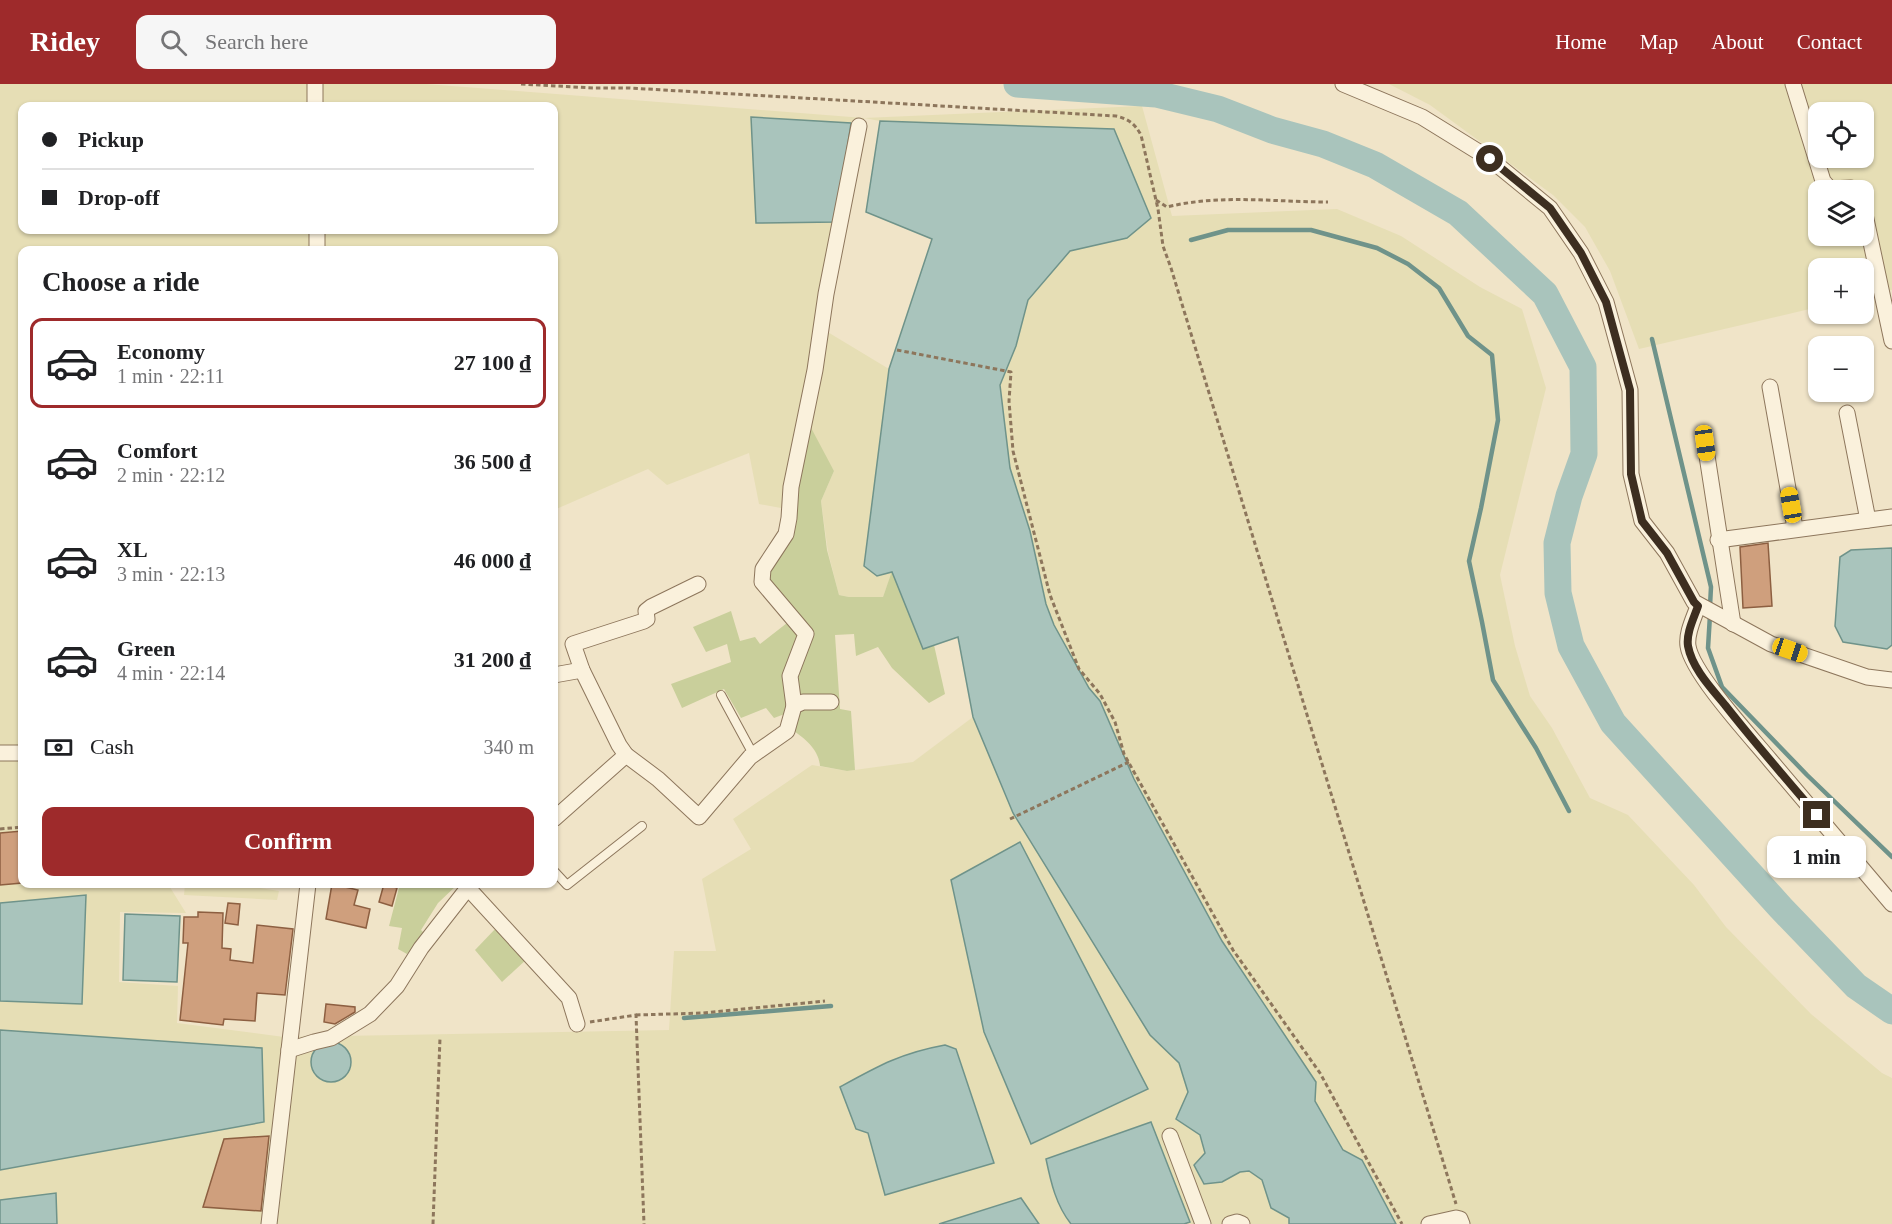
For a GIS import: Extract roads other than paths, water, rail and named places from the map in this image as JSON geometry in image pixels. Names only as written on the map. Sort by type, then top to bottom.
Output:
[{"type":"street","points":[[315,84],[315,102]]},
{"type":"street","points":[[1343,84],[1422,117],[1490,159],[1550,208],[1581,253],[1606,302],[1630,390],[1631,474],[1642,521],[1667,553],[1694,602],[1699,607],[1782,647],[1866,677],[1892,680]]},
{"type":"street","points":[[1793,84],[1824,180]]},
{"type":"street","points":[[698,584],[651,607],[646,611],[647,618],[644,621],[573,644],[582,670],[626,755],[658,779],[699,817],[753,754],[787,731],[794,706],[790,676],[806,634],[762,582],[763,569],[786,534],[791,488],[815,370],[826,294],[859,126]]},
{"type":"street","points":[[1872,246],[1892,341]]},
{"type":"street","points":[[1770,387],[1795,528]]},
{"type":"street","points":[[1847,413],[1868,520]]},
{"type":"street","points":[[1705,443],[1733,624]]},
{"type":"street","points":[[1719,540],[1795,528],[1892,517]]},
{"type":"street","points":[[1699,607],[1689,632],[1688,644],[1701,675],[1741,726],[1892,904]]},
{"type":"street","points":[[558,674],[582,670]]},
{"type":"street","points":[[794,706],[803,702],[831,702]]},
{"type":"street","points":[[0,753],[18,753]]},
{"type":"street","points":[[558,815],[626,755]]},
{"type":"street","points":[[269,1224],[308,888]]},
{"type":"street","points":[[289,1050],[331,1038],[370,1014],[397,986],[422,948],[468,888]]},
{"type":"street","points":[[472,888],[569,998],[577,1024]]},
{"type":"street","points":[[1170,1136],[1203,1224]]},
{"type":"street","points":[[1429,1224],[1456,1218],[1462,1223]]},
{"type":"street","points":[[1230,1224],[1238,1222],[1242,1224]]},
{"type":"lane","points":[[721,695],[753,754]]},
{"type":"lane","points":[[558,875],[567,885],[642,826]]},
{"type":"water","points":[[751,117],[851,123],[836,222],[756,223]]},
{"type":"water","points":[[880,121],[1114,129],[1151,218],[1127,238],[1070,251],[1028,300],[1016,346],[1000,385],[1010,468],[1030,531],[1046,604],[1054,625],[1089,688],[1100,701],[1134,779],[1222,941],[1316,1082],[1315,1101],[1343,1150],[1362,1160],[1396,1224],[1289,1224],[1289,1218],[1271,1208],[1262,1180],[1249,1171],[1240,1172],[1222,1182],[1204,1184],[1194,1165],[1205,1153],[1200,1135],[1176,1119],[1188,1092],[1179,1063],[1150,1035],[1013,813],[973,717],[958,637],[923,649],[892,572],[877,576],[864,566],[889,369],[932,239],[866,212]]},
{"type":"water","points":[[1892,548],[1892,645],[1887,649],[1843,642],[1835,626],[1840,557],[1851,550]]},
{"type":"water","points":[[1020,842],[1148,1089],[1031,1144],[984,1032],[951,880]]},
{"type":"water","points":[[86,895],[82,1004],[0,1001],[0,903]]},
{"type":"water","points":[[125,914],[180,916],[177,982],[123,980]]},
{"type":"water","points":[[0,1030],[262,1048],[264,1122],[0,1170]]},
{"type":"water","points":[[331,1042],[345,1048],[351,1062],[345,1076],[331,1082],[317,1076],[311,1062],[317,1048]]},
{"type":"water","points":[[945,1045],[956,1049],[994,1163],[885,1195],[868,1133],[856,1129],[840,1087],[890,1061]]},
{"type":"water","points":[[1151,1122],[1190,1222],[1184,1224],[1071,1224],[1058,1201],[1046,1159]]},
{"type":"water","points":[[56,1193],[57,1224],[0,1224],[0,1200]]},
{"type":"water","points":[[1021,1198],[1039,1224],[939,1224]]},
{"type":"waterway","points":[[1017,84],[1156,94],[1218,109],[1272,130],[1323,144],[1375,165],[1458,213],[1545,294],[1583,367],[1584,454],[1569,496],[1557,543],[1558,593],[1571,646],[1613,723],[1781,908],[1856,986],[1892,1011]]},
{"type":"waterway","points":[[1191,240],[1228,230],[1311,230],[1377,248],[1408,264],[1439,288],[1468,336],[1492,355],[1498,420],[1469,561],[1493,680],[1536,748],[1569,811]]},
{"type":"waterway","points":[[1652,339],[1711,587],[1710,606]]},
{"type":"waterway","points":[[1710,615],[1708,648],[1722,687],[1807,775],[1892,857]]},
{"type":"waterway","points":[[684,1018],[831,1006]]}]
